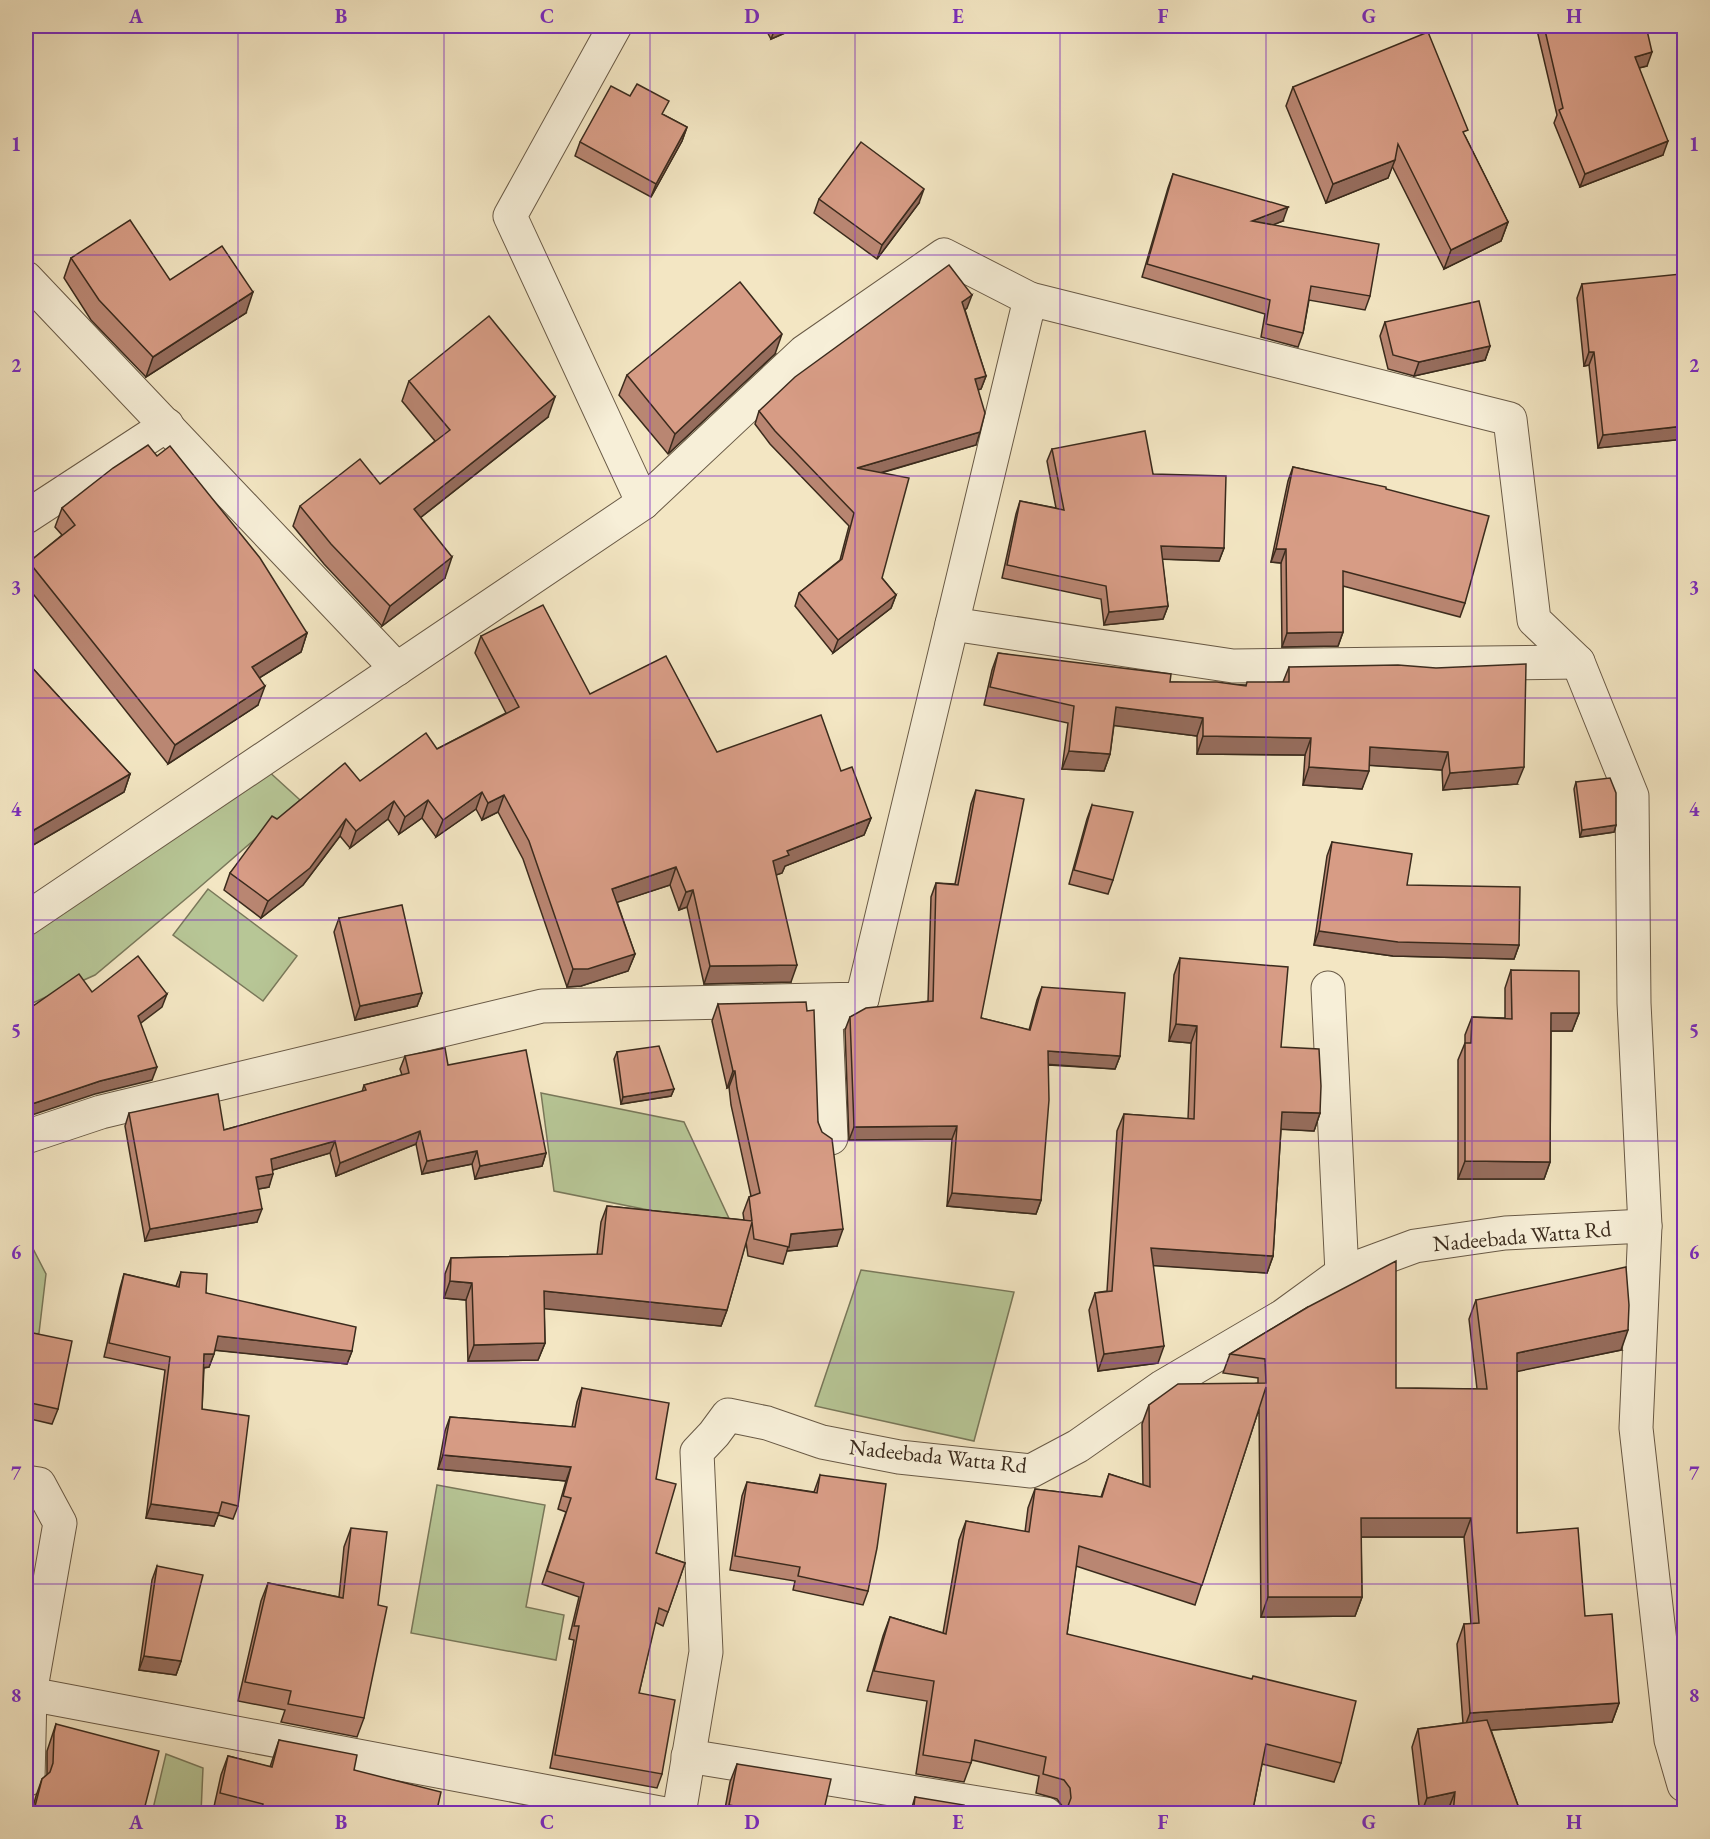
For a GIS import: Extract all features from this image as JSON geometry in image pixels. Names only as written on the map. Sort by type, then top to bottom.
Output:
[{"type":"street","points":[[615,26],[510,216],[643,503]]},
{"type":"street","points":[[26,919],[643,503],[804,352],[944,255],[1030,299],[1510,418],[1534,620],[1578,662],[1632,796],[1634,1003],[1645,1226],[1636,1428],[1671,1740],[1684,1785]]},
{"type":"street","points":[[26,278],[397,669]]},
{"type":"street","points":[[831,1138],[826,1020],[862,999],[1030,299]]},
{"type":"street","points":[[26,517],[167,425]]},
{"type":"street","points":[[952,624],[1233,666],[1578,662]]},
{"type":"street","points":[[1328,988],[1342,1273]]},
{"type":"street","points":[[26,1137],[101,1112],[542,1006],[862,999]]},
{"type":"street","name":"Nadeebada Watta Rd","points":[[679,1814],[706,1652],[697,1452],[728,1415],[766,1423],[822,1442],[899,1456],[1030,1471],[1078,1446],[1162,1387],[1283,1316],[1342,1273],[1415,1246],[1505,1233],[1645,1226]]},
{"type":"street","points":[[26,1482],[39,1485],[60,1523],[30,1694],[28,1779],[26,1779]]},
{"type":"street","points":[[30,1694],[665,1814]]},
{"type":"street","points":[[688,1756],[1046,1814]]},
{"type":"green space","points":[[266,769],[300,800],[95,975],[26,1006],[26,932]]},
{"type":"green space","points":[[208,889],[297,956],[263,1001],[173,935]]},
{"type":"green space","points":[[541,1093],[684,1122],[733,1227],[554,1191]]},
{"type":"green space","points":[[26,1235],[46,1274],[39,1333],[26,1339]]},
{"type":"green space","points":[[861,1270],[1014,1292],[974,1441],[815,1406]]},
{"type":"green space","points":[[437,1485],[545,1505],[526,1607],[564,1615],[556,1660],[411,1633]]},
{"type":"green space","points":[[166,1754],[203,1768],[201,1813],[152,1813]]},
{"type":"building","points":[[1544,26],[1646,26],[1652,52],[1635,57],[1668,141],[1585,174],[1559,110],[1563,108]]},
{"type":"building","points":[[1428,32],[1468,130],[1463,132],[1508,222],[1451,250],[1398,144],[1395,160],[1333,184],[1293,87]]},
{"type":"building","points":[[637,84],[669,101],[662,114],[687,127],[656,184],[580,142],[611,86],[630,96]]},
{"type":"building","points":[[861,142],[924,189],[882,245],[819,199]]},
{"type":"building","points":[[1173,174],[1288,207],[1252,221],[1379,244],[1370,296],[1311,286],[1303,333],[1266,324],[1270,300],[1147,264]]},
{"type":"building","points":[[130,220],[170,280],[222,246],[253,292],[153,357],[99,300],[71,258]]},
{"type":"building","points":[[949,265],[972,295],[962,302],[986,376],[975,379],[985,413],[980,432],[857,468],[909,478],[882,578],[896,595],[838,640],[799,593],[842,559],[854,513],[775,431],[759,411],[795,377]]},
{"type":"building","points":[[1681,274],[1684,313],[1684,426],[1603,435],[1594,352],[1589,352],[1582,284]]},
{"type":"building","points":[[740,282],[782,334],[675,434],[627,375]]},
{"type":"building","points":[[1479,301],[1490,346],[1419,362],[1393,355],[1385,322]]},
{"type":"building","points":[[489,316],[555,397],[414,509],[452,557],[390,606],[331,544],[300,506],[360,459],[380,484],[450,430],[409,381]]},
{"type":"building","points":[[1145,431],[1153,474],[1226,476],[1224,548],[1161,546],[1168,606],[1109,612],[1106,586],[1007,565],[1020,501],[1064,510],[1052,449]]},
{"type":"building","points":[[148,445],[157,456],[170,446],[260,558],[307,633],[252,667],[265,686],[175,745],[29,562],[75,525],[62,508],[113,468]]},
{"type":"building","points":[[1293,467],[1386,487],[1386,489],[1489,516],[1465,603],[1343,571],[1343,632],[1287,633],[1286,549],[1276,549]]},
{"type":"building","points":[[543,605],[590,694],[666,656],[717,752],[821,715],[841,771],[852,767],[871,818],[787,851],[789,855],[773,861],[797,965],[710,966],[693,890],[686,892],[676,867],[612,889],[635,954],[588,969],[573,969],[529,841],[504,795],[488,803],[482,792],[443,820],[428,800],[405,817],[394,801],[356,831],[346,819],[310,868],[268,901],[230,873],[272,816],[277,819],[345,763],[360,781],[426,733],[437,749],[519,707],[481,636]]},
{"type":"building","points":[[998,653],[1171,674],[1170,682],[1217,682],[1246,686],[1247,682],[1289,682],[1289,667],[1398,665],[1436,668],[1526,664],[1524,767],[1450,773],[1448,752],[1370,747],[1369,771],[1309,767],[1311,738],[1203,736],[1203,718],[1116,707],[1110,754],[1069,751],[1074,706],[990,687]]},
{"type":"building","points":[[26,661],[130,774],[34,830],[31,825],[26,829]]},
{"type":"building","points":[[1610,778],[1616,793],[1616,825],[1582,830],[1576,782]]},
{"type":"building","points":[[976,790],[1024,799],[981,1018],[1030,1030],[1042,987],[1125,993],[1120,1056],[1048,1051],[1049,1100],[1041,1200],[952,1193],[957,1126],[854,1127],[850,1017],[866,1008],[933,1001],[936,883],[958,885]]},
{"type":"building","points":[[1092,805],[1133,812],[1113,880],[1074,870]]},
{"type":"building","points":[[1332,842],[1412,854],[1407,885],[1520,887],[1519,945],[1398,942],[1319,931]]},
{"type":"building","points":[[402,905],[422,993],[360,1006],[339,918]]},
{"type":"building","points":[[138,956],[167,994],[138,1016],[157,1067],[100,1081],[26,1106],[26,1011],[79,974],[92,992]]},
{"type":"building","points":[[1180,958],[1288,967],[1281,1047],[1319,1049],[1320,1113],[1282,1112],[1273,1256],[1151,1248],[1164,1346],[1104,1354],[1095,1293],[1112,1291],[1124,1114],[1194,1119],[1197,1026],[1176,1024]]},
{"type":"building","points":[[1511,970],[1579,971],[1579,1013],[1551,1013],[1550,1162],[1465,1161],[1465,1043],[1471,1043],[1472,1017],[1512,1019]]},
{"type":"building","points":[[806,1002],[807,1011],[814,1010],[818,1122],[822,1132],[832,1139],[843,1229],[791,1234],[789,1247],[754,1239],[752,1222],[727,1310],[544,1291],[545,1343],[474,1345],[472,1283],[450,1281],[451,1258],[602,1254],[607,1206],[752,1221],[749,1197],[760,1193],[735,1071],[733,1071],[718,1004]]},
{"type":"building","points":[[659,1046],[674,1089],[623,1097],[617,1052]]},
{"type":"building","points":[[445,1048],[448,1065],[526,1050],[546,1153],[480,1166],[477,1151],[427,1161],[420,1131],[340,1163],[335,1141],[271,1159],[273,1174],[256,1177],[262,1209],[150,1229],[129,1113],[218,1094],[224,1130],[366,1090],[364,1085],[409,1073],[405,1056]]},
{"type":"building","points":[[1396,1261],[1396,1388],[1487,1389],[1476,1300],[1626,1267],[1628,1330],[1517,1353],[1517,1533],[1578,1528],[1585,1616],[1612,1614],[1619,1703],[1470,1713],[1464,1624],[1479,1623],[1471,1518],[1361,1518],[1362,1597],[1268,1597],[1266,1387],[1202,1585],[1079,1546],[1067,1634],[1252,1679],[1253,1676],[1356,1701],[1341,1763],[1266,1744],[1252,1814],[1034,1814],[1035,1811],[1060,1812],[1068,1806],[1071,1798],[1070,1788],[1064,1780],[1043,1774],[1046,1757],[975,1740],[971,1763],[923,1755],[934,1681],[874,1671],[890,1617],[946,1634],[966,1521],[1029,1532],[1035,1489],[1102,1497],[1109,1474],[1150,1487],[1149,1405],[1178,1384],[1266,1383],[1265,1359],[1230,1354],[1308,1307]]},
{"type":"building","points":[[181,1272],[207,1274],[206,1293],[356,1327],[352,1351],[218,1336],[214,1354],[204,1354],[202,1409],[249,1416],[238,1506],[222,1502],[219,1513],[151,1504],[170,1357],[109,1343],[124,1274],[179,1287]]},
{"type":"building","points":[[33,1333],[72,1341],[58,1409],[26,1402],[26,1359],[28,1359]]},
{"type":"building","points":[[582,1388],[669,1403],[656,1479],[676,1484],[656,1553],[685,1563],[668,1612],[659,1608],[639,1693],[675,1700],[662,1774],[555,1755],[579,1626],[574,1626],[584,1583],[547,1571],[571,1498],[563,1496],[571,1467],[443,1455],[450,1417],[575,1427]]},
{"type":"building","points":[[820,1475],[886,1484],[868,1591],[798,1576],[800,1567],[735,1556],[747,1482],[817,1493]]},
{"type":"building","points":[[351,1528],[387,1532],[378,1605],[387,1607],[364,1718],[288,1704],[291,1691],[245,1682],[268,1583],[343,1598]]},
{"type":"building","points":[[157,1566],[203,1575],[181,1661],[144,1656]]},
{"type":"building","points":[[26,1591],[32,1592],[26,1627]]},
{"type":"building","points":[[1487,1720],[1521,1814],[1453,1814],[1455,1792],[1427,1798],[1418,1729]]},
{"type":"building","points":[[56,1724],[159,1751],[143,1814],[33,1814],[42,1779],[50,1772],[53,1763]]},
{"type":"building","points":[[279,1740],[357,1755],[354,1770],[441,1792],[436,1814],[261,1814],[263,1804],[220,1793],[228,1756],[272,1767]]},
{"type":"building","points":[[737,1764],[831,1779],[823,1814],[750,1814],[751,1809],[729,1805]]},
{"type":"building","points":[[915,1797],[964,1805],[962,1814],[913,1814]]}]
